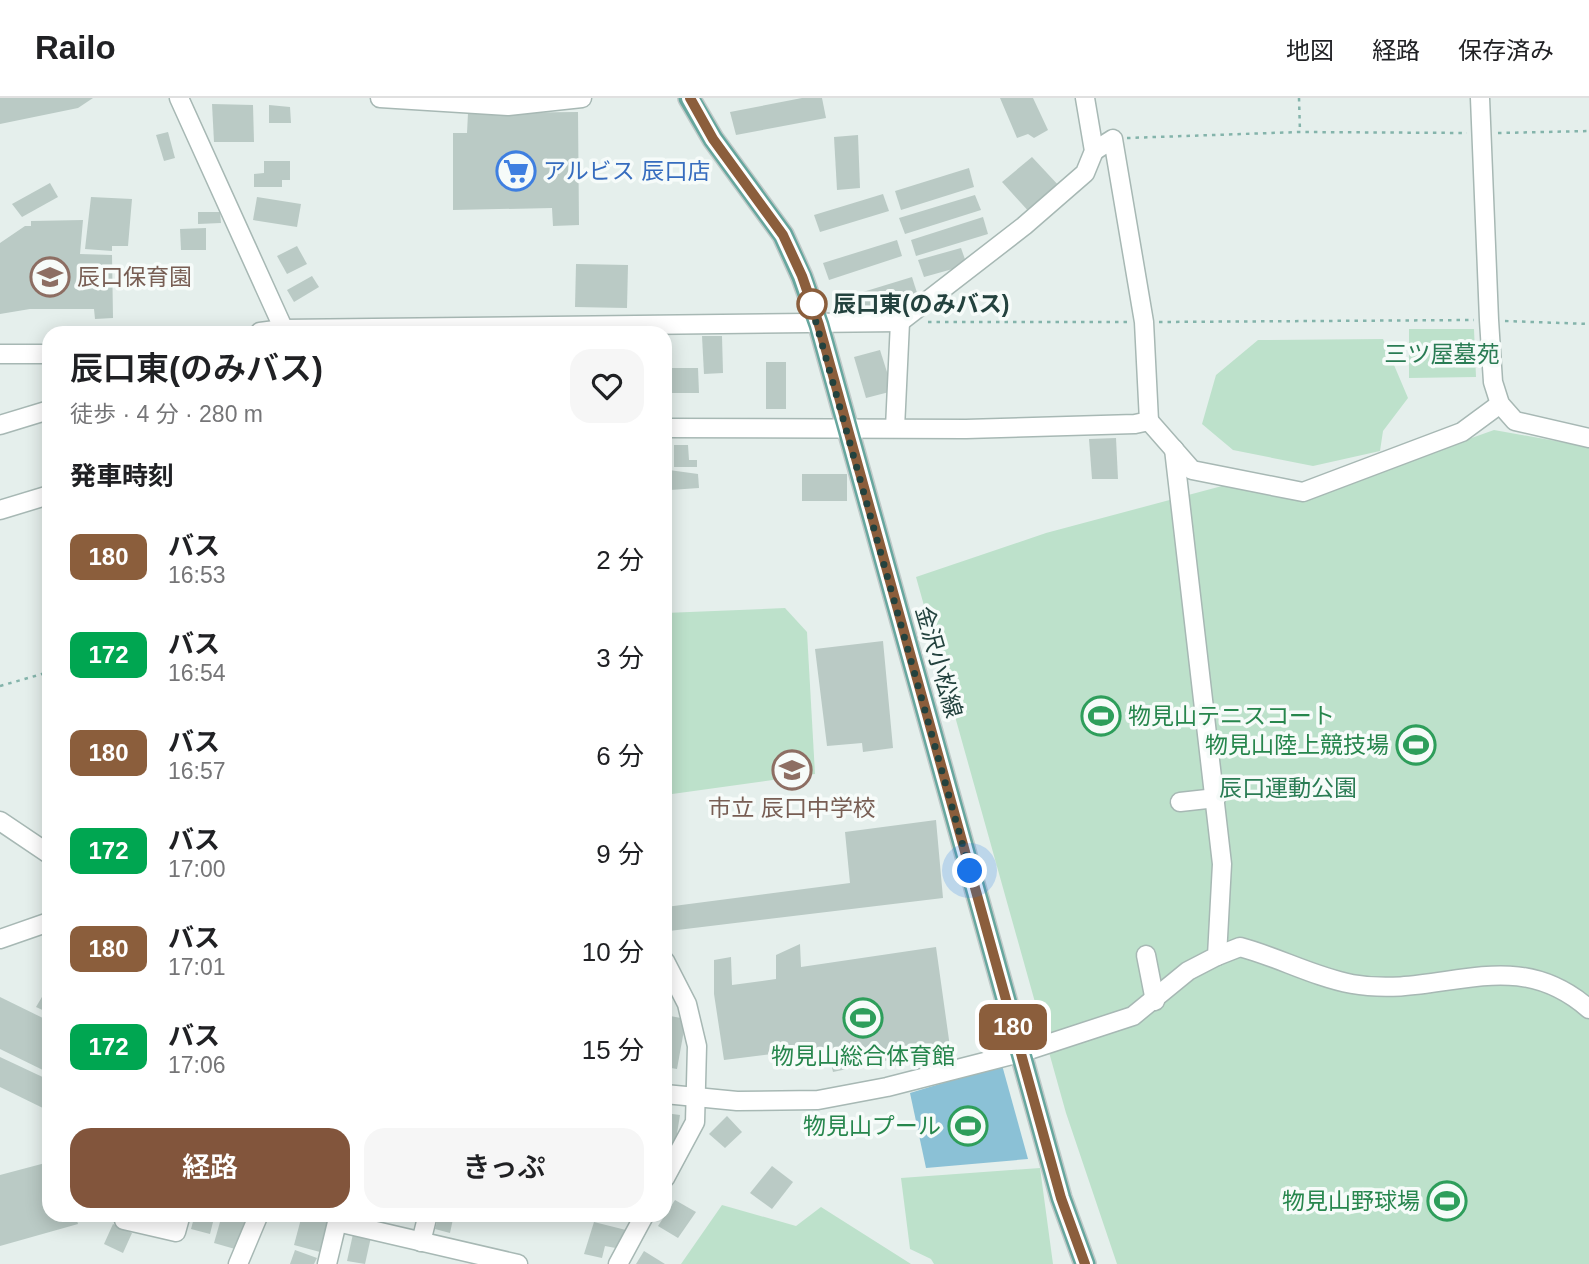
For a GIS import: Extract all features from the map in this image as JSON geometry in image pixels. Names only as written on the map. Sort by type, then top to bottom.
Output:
[{"type":"main road","name":"金沢小松線","points":[[690,98],[713,139],[783,235],[802,276],[819,325],[1061,1198],[1085,1264]]},
{"type":"street","points":[[179,98],[282,326]]},
{"type":"street","points":[[380,98],[508,106],[582,98]]},
{"type":"street","points":[[672,327],[900,322],[1024,226],[1085,173],[1094,151],[1085,98]]},
{"type":"street","points":[[1480,98],[1493,382],[1500,404],[1515,421],[1589,438]]},
{"type":"street","points":[[1094,151],[1113,139],[1144,322],[1149,421],[1192,470],[1303,492],[1462,432],[1500,404]]},
{"type":"street","points":[[895,428],[900,322]]},
{"type":"street","points":[[0,354],[42,354]]},
{"type":"street","points":[[0,425],[42,412]]},
{"type":"street","points":[[672,428],[1005,428],[1135,424],[1149,421]]},
{"type":"street","points":[[1174,449],[1222,864],[1217,956]]},
{"type":"street","points":[[0,510],[42,497]]},
{"type":"street","points":[[1180,802],[1216,798]]},
{"type":"street","points":[[0,821],[42,849]]},
{"type":"street","points":[[0,939],[42,924]]},
{"type":"street","points":[[672,1095],[697,1098],[818,1100],[887,1087],[1020,1053],[1133,1016],[1155,1001],[1188,971],[1240,947],[1351,984],[1389,988],[1512,973],[1540,979],[1568,991],[1589,1009]]},
{"type":"street","points":[[1146,955],[1155,1001]]},
{"type":"street","points":[[672,975],[687,1004],[697,1046],[695,1122],[672,1165]]},
{"type":"street","points":[[672,1001],[687,1004]]},
{"type":"street","points":[[133,1222],[176,1232],[179,1222]]},
{"type":"street","points":[[238,1264],[256,1222]]},
{"type":"street","points":[[327,1264],[337,1222]]},
{"type":"street","points":[[352,1222],[421,1242],[457,1257],[518,1264]]},
{"type":"street","points":[[421,1242],[426,1222]]},
{"type":"street","points":[[618,1264],[641,1222]]},
{"type":"path","points":[[1299,98],[1300,132]]},
{"type":"path","points":[[1113,139],[1300,132],[1480,134],[1589,131]]},
{"type":"path","points":[[927,322],[1489,320],[1589,324]]},
{"type":"path","points":[[0,687],[42,674]]},
{"type":"green space","name":"三ツ屋墓苑","points":[[1409,329],[1474,329],[1476,377],[1409,378]]},
{"type":"green space","points":[[1383,339],[1408,398],[1383,431],[1380,451],[1313,466],[1233,450],[1202,424],[1216,375],[1258,340]]},
{"type":"green space","name":"辰口運動公園","points":[[1494,430],[1589,447],[1589,1264],[1117,1264],[1066,1113],[916,577],[1046,533],[1222,486],[1314,487],[1407,461]]},
{"type":"green space","points":[[785,608],[807,632],[815,774],[672,794],[672,613]]},
{"type":"green space","points":[[1040,1168],[1053,1264],[934,1264],[931,1259],[910,1249],[901,1178]]},
{"type":"green space","points":[[722,1205],[796,1226],[821,1207],[911,1264],[681,1264]]},
{"type":"water","name":"物見山プール","points":[[1002,1065],[1028,1159],[926,1168],[910,1093]]},
{"type":"building","points":[[0,98],[93,98],[78,108],[0,124]]},
{"type":"building","points":[[802,98],[822,98],[826,118],[736,135],[730,112]]},
{"type":"building","points":[[1000,98],[1033,98],[1048,130],[1034,138],[1028,134],[1017,138]]},
{"type":"building","points":[[212,104],[253,105],[254,142],[214,142]]},
{"type":"building","points":[[269,105],[290,107],[291,123],[269,123]]},
{"type":"building","name":"アルビス 辰口店","points":[[578,112],[579,225],[553,226],[552,208],[453,210],[453,133],[467,133],[468,113]]},
{"type":"building","points":[[168,132],[175,158],[164,161],[156,135]]},
{"type":"building","points":[[858,135],[860,188],[837,190],[834,137]]},
{"type":"building","points":[[1032,157],[1061,188],[1031,214],[1002,182]]},
{"type":"building","points":[[264,161],[290,161],[290,180],[282,180],[282,187],[254,187],[254,174],[264,173]]},
{"type":"building","points":[[969,168],[974,187],[901,210],[895,191]]},
{"type":"building","points":[[50,183],[58,197],[22,217],[12,204]]},
{"type":"building","points":[[883,194],[889,211],[820,232],[814,215]]},
{"type":"building","points":[[975,195],[981,210],[905,234],[899,218]]},
{"type":"building","points":[[91,197],[132,199],[128,246],[112,246],[112,251],[85,249]]},
{"type":"building","points":[[257,197],[301,204],[297,227],[253,220]]},
{"type":"building","points":[[198,212],[220,212],[221,223],[198,224]]},
{"type":"building","points":[[983,217],[988,234],[916,256],[911,240]]},
{"type":"building","points":[[83,220],[80,254],[112,255],[113,318],[95,319],[94,309],[30,309],[0,314],[0,243],[25,226],[31,226],[31,221]]},
{"type":"building","points":[[206,228],[206,250],[181,250],[180,229]]},
{"type":"building","points":[[897,240],[902,256],[829,280],[823,263]]},
{"type":"building","points":[[297,246],[307,264],[287,274],[277,256]]},
{"type":"building","points":[[961,248],[967,265],[924,277],[918,260]]},
{"type":"building","points":[[576,264],[628,265],[627,308],[575,307]]},
{"type":"building","points":[[312,276],[319,287],[294,302],[287,290]]},
{"type":"building","points":[[912,277],[918,296],[845,317],[840,299]]},
{"type":"building","points":[[702,336],[722,336],[723,373],[704,374]]},
{"type":"building","points":[[880,350],[893,391],[866,398],[854,357]]},
{"type":"building","points":[[766,362],[786,362],[786,409],[766,409]]},
{"type":"building","points":[[672,368],[698,368],[699,393],[672,393]]},
{"type":"building","points":[[1116,438],[1118,479],[1092,479],[1089,439]]},
{"type":"building","points":[[674,445],[688,445],[689,460],[697,460],[697,467],[674,467]]},
{"type":"building","points":[[672,470],[698,474],[699,488],[672,490]]},
{"type":"building","points":[[802,474],[847,474],[847,501],[802,501]]},
{"type":"building","points":[[883,641],[893,748],[863,752],[862,743],[827,746],[815,649]]},
{"type":"building","points":[[936,820],[943,898],[672,931],[672,906],[850,883],[845,832]]},
{"type":"building","name":"物見山総合体育館","points":[[800,944],[801,967],[936,947],[950,1047],[833,1072],[827,1047],[724,1060],[714,994],[714,960],[731,957],[732,985],[776,979],[776,955]]},
{"type":"building","points":[[0,997],[42,1018],[42,1070],[0,1049]]},
{"type":"building","points":[[42,997],[42,1010],[36,1007]]},
{"type":"building","points":[[672,1016],[686,1019],[677,1069],[672,1068]]},
{"type":"building","points":[[0,1057],[42,1077],[42,1108],[0,1087]]},
{"type":"building","points":[[672,1114],[680,1115],[675,1146],[672,1145]]},
{"type":"building","points":[[727,1116],[742,1132],[725,1148],[709,1134]]},
{"type":"building","points":[[42,1164],[42,1222],[78,1224],[0,1246],[0,1175]]},
{"type":"building","points":[[772,1166],[793,1182],[772,1209],[750,1193]]},
{"type":"building","points":[[675,1200],[696,1212],[678,1238],[658,1226],[661,1222],[672,1222],[672,1205]]},
{"type":"building","points":[[193,1222],[213,1222],[210,1234],[191,1229]]},
{"type":"building","points":[[220,1222],[245,1222],[235,1249],[214,1243]]},
{"type":"building","points":[[300,1222],[330,1223],[320,1252],[294,1245]]},
{"type":"building","points":[[437,1222],[452,1222],[450,1233],[435,1229]]},
{"type":"building","points":[[594,1222],[626,1230],[621,1249],[605,1246],[602,1258],[584,1254]]},
{"type":"building","points":[[113,1224],[132,1233],[123,1253],[104,1244]]},
{"type":"building","points":[[353,1234],[371,1237],[365,1264],[347,1261]]},
{"type":"building","points":[[295,1250],[317,1258],[314,1264],[290,1264]]},
{"type":"building","points":[[644,1251],[665,1264],[636,1264]]},
{"type":"bus line","name":"180","points":[[690,98],[713,139],[783,235],[802,276],[819,325],[1061,1198],[1085,1264]]},
{"type":"place","name":"アルビス 辰口店","points":[[516,171]]},
{"type":"place","name":"辰口保育園","points":[[50,277]]},
{"type":"place","name":"辰口東(のみバス)","points":[[812,304]]},
{"type":"place","name":"物見山テニスコート","points":[[1101,716]]},
{"type":"place","name":"物見山陸上競技場","points":[[1416,745]]},
{"type":"place","name":"市立 辰口中学校","points":[[792,770]]},
{"type":"place","name":"物見山総合体育館","points":[[863,1018]]},
{"type":"place","name":"物見山プール","points":[[968,1126]]},
{"type":"place","name":"物見山野球場","points":[[1447,1201]]},
{"type":"route","points":[[812,304],[810,301],[819,325],[970,871]]}]
